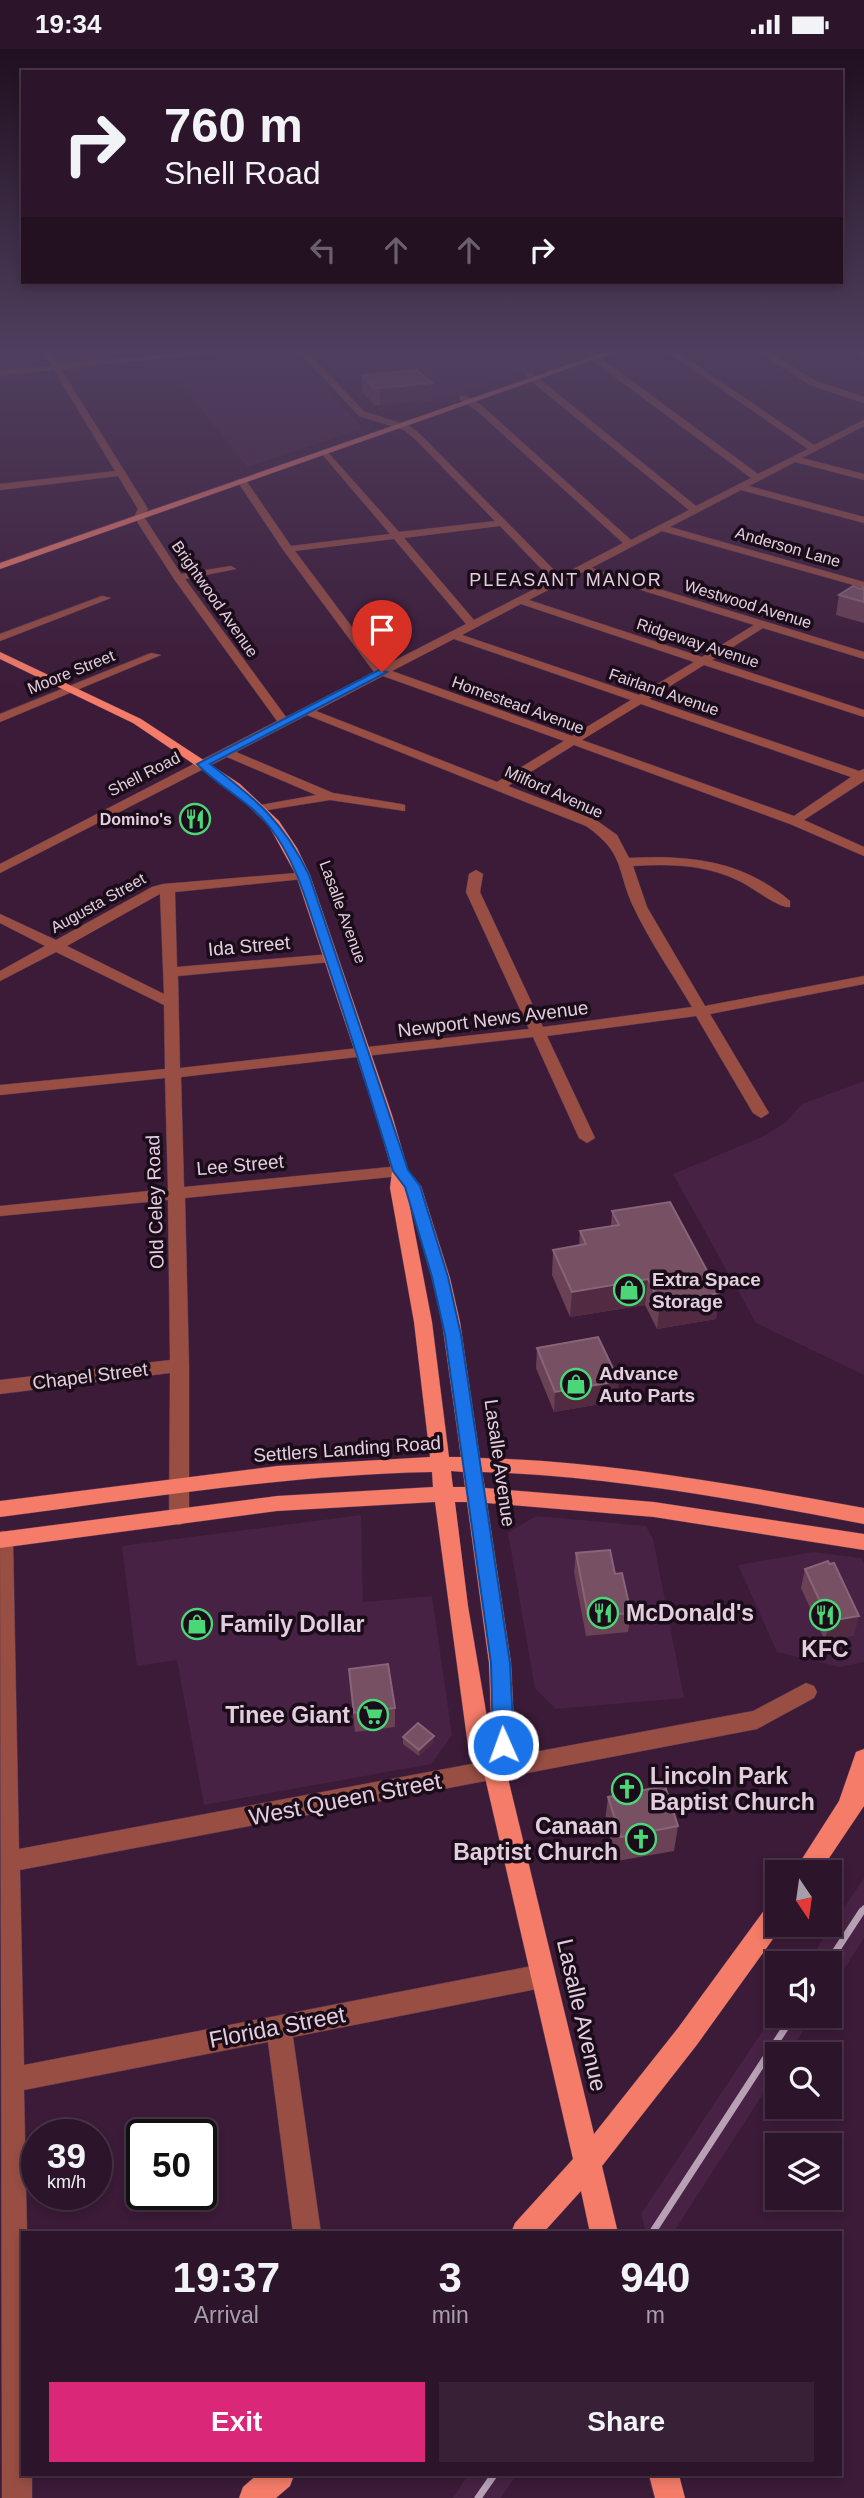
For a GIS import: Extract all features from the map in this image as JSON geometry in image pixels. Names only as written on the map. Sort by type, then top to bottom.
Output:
[{"type":"main road","points":[[0,566],[281,462]]},
{"type":"main road","points":[[0,558],[295,462]]},
{"type":"main road","name":"Lasalle Avenue","points":[[0,655],[136,720],[203,764],[259,809],[290,848],[303,875],[364,1054],[400,1171],[412,1186],[440,1277],[453,1335],[500,1663],[503,1745],[495,1770]]},
{"type":"main road","name":"Lasalle Avenue","points":[[400,1171],[398,1188],[423,1322],[479,1746],[495,1770],[603,2231]]},
{"type":"main road","name":"Settlers Landing Road","points":[[0,1509],[340,1469],[440,1464],[545,1468],[665,1481],[864,1515]]},
{"type":"main road","points":[[1,1539],[306,1501],[476,1495],[631,1506],[864,1542]]},
{"type":"main road","points":[[814,1860],[857,1798],[864,1759]]},
{"type":"main road","points":[[527,2231],[587,2166],[681,2048],[765,1930]]},
{"type":"main road","points":[[254,2498],[278,2476]]},
{"type":"main road","points":[[664,2476],[670,2498]]},
{"type":"street","name":"Brightwood Avenue","points":[[114,462],[178,577],[284,722]]},
{"type":"street","points":[[333,462],[473,625]]},
{"type":"street","points":[[443,462],[559,581]]},
{"type":"street","points":[[537,462],[631,544]]},
{"type":"street","points":[[637,462],[696,510]]},
{"type":"street","points":[[736,462],[757,478]]},
{"type":"street","name":"Shell Road","points":[[0,869],[788,462]]},
{"type":"street","points":[[807,462],[864,477]]},
{"type":"street","points":[[0,487],[121,473]]},
{"type":"street","name":"Homestead Avenue","points":[[242,481],[371,664],[382,672],[795,821],[864,852]]},
{"type":"street","points":[[741,487],[864,520]]},
{"type":"street","points":[[288,549],[500,523]]},
{"type":"street","name":"Anderson Lane","points":[[663,528],[864,585]]},
{"type":"street","points":[[178,577],[231,569]]},
{"type":"street","name":"Westwood Avenue","points":[[583,569],[864,656]]},
{"type":"street","points":[[0,638],[106,599]]},
{"type":"street","name":"Ridgeway Avenue","points":[[521,601],[864,715]]},
{"type":"street","points":[[499,786],[763,624]]},
{"type":"street","name":"Fairland Avenue","points":[[453,635],[863,776]]},
{"type":"street","name":"Moore Street","points":[[0,718],[155,655]]},
{"type":"street","name":"Milford Avenue","points":[[306,711],[590,823],[612,838],[625,862],[640,907],[761,1113]]},
{"type":"street","points":[[226,752],[330,796],[401,808]]},
{"type":"street","points":[[795,821],[863,776]]},
{"type":"street","points":[[259,809],[330,796]]},
{"type":"street","points":[[625,862],[674,860],[707,865],[764,887],[785,904]]},
{"type":"street","points":[[476,874],[473,892],[587,1138]]},
{"type":"street","name":"Augusta Street","points":[[0,977],[157,890],[303,875]]},
{"type":"street","name":"Old Celey Road","points":[[168,887],[180,1365],[179,1517]]},
{"type":"street","points":[[0,918],[171,1003]]},
{"type":"street","name":"Ida Street","points":[[170,972],[331,958]]},
{"type":"street","name":"Newport News Avenue","points":[[0,1090],[364,1054],[538,1033],[701,1011],[861,984]]},
{"type":"street","name":"Lee Street","points":[[0,1211],[400,1171]]},
{"type":"street","name":"Chapel Street","points":[[0,1387],[180,1365]]},
{"type":"street","points":[[1,1539],[3,1863],[11,2080],[7,2369],[17,2498]]},
{"type":"street","name":"West Queen Street","points":[[3,1863],[757,1720],[806,1692]]},
{"type":"street","name":"Florida Street","points":[[11,2080],[542,1976]]},
{"type":"street","points":[[279,2026],[307,2231]]},
{"type":"shaded area","points":[[244,462],[262,462],[248,467]]},
{"type":"shaded area","points":[[864,1081],[864,1375],[756,1323],[673,1174],[762,1137],[786,1122],[802,1104]]},
{"type":"shaded area","points":[[361,1515],[363,1602],[432,1596],[452,1735],[431,1764],[204,1805],[177,1660],[137,1666],[122,1546]]},
{"type":"shaded area","points":[[536,1516],[646,1526],[653,1539],[684,1698],[556,1709],[535,1688],[508,1533]]},
{"type":"shaded area","points":[[813,1552],[861,1558],[864,1564],[864,1662],[840,1667],[777,1652],[738,1565]]},
{"type":"shaded area","points":[[864,1878],[864,1938],[842,1972],[842,1951],[815,1951],[824,1937],[842,1937],[842,1911]]},
{"type":"shaded area","points":[[765,2027],[805,2028],[796,2042],[765,2042],[765,2091],[674,2231],[645,2231],[641,2214]]},
{"type":"shaded area","points":[[467,2476],[515,2476],[501,2498],[453,2498]]},
{"type":"building","points":[[853,586],[861,589],[864,587],[864,602],[839,595]]},
{"type":"building","points":[[670,1202],[719,1293],[660,1304],[648,1279],[572,1292],[553,1250],[586,1244],[580,1231],[619,1225],[612,1211]]},
{"type":"building","points":[[598,1337],[619,1381],[555,1392],[537,1348]]},
{"type":"building","points":[[610,1550],[615,1574],[622,1573],[631,1613],[588,1616],[576,1553]]},
{"type":"building","points":[[828,1561],[829,1564],[834,1563],[859,1616],[829,1621],[805,1569]]},
{"type":"building","points":[[388,1664],[395,1708],[354,1713],[349,1669]]},
{"type":"building","points":[[418,1723],[434,1736],[419,1750],[403,1737]]},
{"type":"building","points":[[665,1786],[678,1826],[621,1837],[608,1797]]},
{"type":"railway","points":[[861,1913],[864,1908]]},
{"type":"railway","points":[[836,1951],[862,1911]]},
{"type":"railway","points":[[653,2231],[785,2028]]},
{"type":"railway","points":[[478,2498],[493,2476]]},
{"type":"place","name":"Domino's","points":[[195,819]]},
{"type":"place","name":"Extra Space Storage","points":[[629,1290]]},
{"type":"place","name":"Advance Auto Parts","points":[[576,1384]]},
{"type":"place","name":"McDonald's","points":[[603,1613]]},
{"type":"place","name":"KFC","points":[[825,1615]]},
{"type":"place","name":"Family Dollar","points":[[197,1624]]},
{"type":"place","name":"Tinee Giant","points":[[373,1715]]},
{"type":"place","name":"Lincoln Park Baptist Church","points":[[627,1789]]},
{"type":"place","name":"Canaan Baptist Church","points":[[641,1839]]},
{"type":"district","name":"PLEASANT MANOR","points":[[566,580]]},
{"type":"route","points":[[382,672],[203,764],[236,787],[274,824],[303,875],[384,1115],[400,1171],[412,1186],[440,1277],[453,1335],[500,1663],[503,1745]]}]
